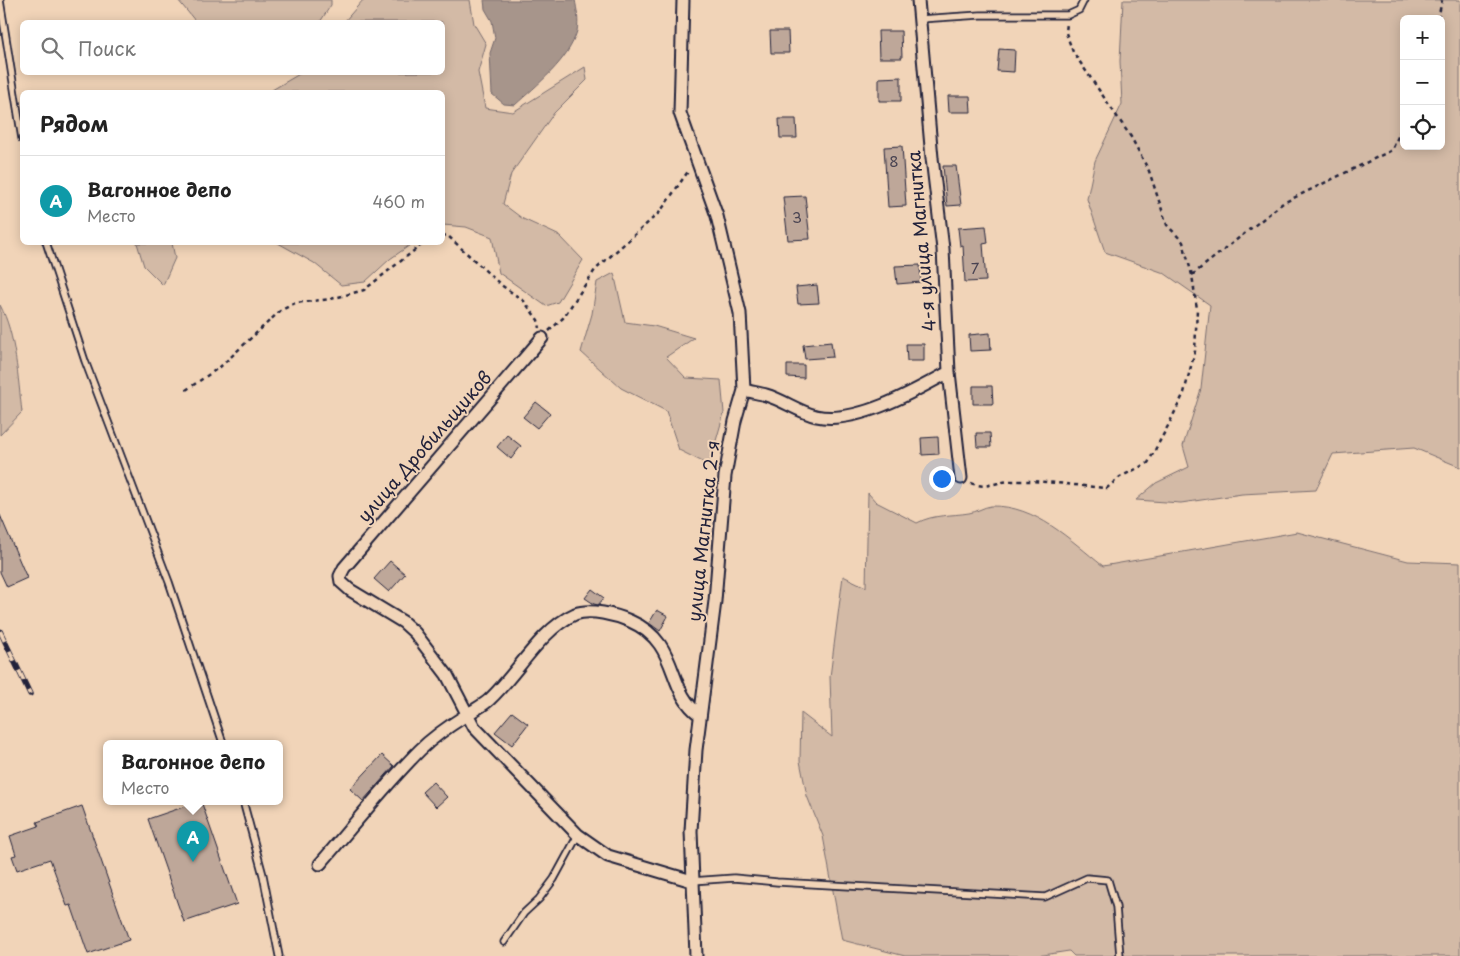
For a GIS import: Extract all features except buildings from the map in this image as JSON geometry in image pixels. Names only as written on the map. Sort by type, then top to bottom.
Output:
[{"type":"street","name":"улица Магнитка 2-я","points":[[683,0],[680,113],[717,216],[740,313],[744,390],[735,421],[725,476],[715,601],[700,715],[692,801],[692,881],[696,956]]},
{"type":"street","name":"4-я улица Магнитка","points":[[918,0],[932,158],[943,249],[950,372],[961,478]]},
{"type":"street","name":"улица Дробильщиков","points":[[468,714],[447,674],[415,633],[403,622],[350,590],[341,582],[340,576],[344,568],[542,338]]},
{"type":"street","points":[[744,390],[767,395],[815,416],[833,418],[851,415],[892,400],[917,390],[950,372]]},
{"type":"street","points":[[320,864],[419,751],[448,727],[488,700],[549,633],[564,620],[577,613],[594,613],[629,621],[657,638],[672,665],[687,703],[700,715]]},
{"type":"street","points":[[468,714],[474,727],[485,741],[578,835],[608,856],[692,881]]},
{"type":"lane","points":[[0,0],[20,126]]},
{"type":"lane","points":[[920,19],[980,15],[1068,15],[1079,10],[1084,0]]},
{"type":"lane","points":[[47,245],[85,361],[166,573],[223,740]]},
{"type":"lane","points":[[244,805],[263,876],[279,956]]},
{"type":"lane","points":[[504,942],[524,913],[539,899],[554,879],[578,835]]},
{"type":"lane","points":[[692,881],[734,878],[1045,897],[1088,878],[1108,880],[1116,908],[1120,956]]},
{"type":"path","points":[[1439,15],[1442,0]]},
{"type":"path","points":[[961,478],[981,487],[1006,481],[1043,480],[1107,488],[1120,476],[1148,463],[1184,393],[1195,351],[1197,309],[1192,275],[1182,242],[1167,225],[1149,171],[1131,137],[1073,52],[1066,33],[1068,15]]},
{"type":"path","points":[[1192,275],[1283,203],[1392,150],[1400,132]]},
{"type":"path","points":[[542,338],[563,318],[595,270],[660,212],[697,158]]},
{"type":"path","points":[[445,235],[456,242],[501,286],[524,301],[538,320],[542,338]]},
{"type":"path","points":[[186,390],[220,367],[280,311],[295,303],[331,298],[364,290],[421,245]]},
{"type":"shaded area","points":[[178,0],[331,0],[331,5],[321,20],[194,20]]},
{"type":"shaded area","points":[[363,0],[470,0],[474,24],[486,44],[478,72],[485,108],[513,112],[585,67],[587,80],[554,113],[511,174],[503,204],[523,219],[560,236],[583,260],[558,302],[546,306],[499,273],[492,237],[466,227],[445,225],[445,90],[272,90],[298,75],[445,75],[445,20],[346,20]]},
{"type":"shaded area","points":[[484,0],[575,0],[578,23],[573,42],[560,62],[515,105],[504,104],[492,94],[490,53],[495,38],[492,21],[485,9]]},
{"type":"shaded area","points":[[1123,0],[1460,0],[1460,467],[1414,448],[1333,454],[1316,490],[1242,494],[1181,503],[1136,500],[1156,483],[1189,467],[1183,446],[1201,389],[1210,305],[1164,273],[1105,252],[1087,199],[1095,161],[1122,104],[1120,61]]},
{"type":"shaded area","points":[[138,245],[172,245],[175,258],[163,285],[144,266]]},
{"type":"shaded area","points":[[282,245],[410,245],[390,259],[365,282],[341,285],[314,263]]},
{"type":"shaded area","points":[[614,273],[625,322],[654,326],[694,338],[666,357],[686,378],[721,380],[724,413],[709,465],[679,450],[666,411],[621,388],[581,352],[592,314],[597,282]]},
{"type":"shaded area","points":[[0,305],[10,329],[13,343],[22,412],[0,435]]},
{"type":"shaded area","points":[[868,493],[876,502],[917,523],[936,517],[972,512],[991,506],[1023,511],[1052,526],[1103,566],[1297,532],[1408,561],[1460,563],[1460,956],[1074,956],[1069,951],[1037,956],[905,956],[842,940],[823,836],[807,796],[800,761],[801,713],[832,737],[830,677],[843,576],[866,587]]},
{"type":"railway","points":[[0,631],[30,694]]},
{"type":"place","name":"Вагонное депо","points":[[193,862]]}]
